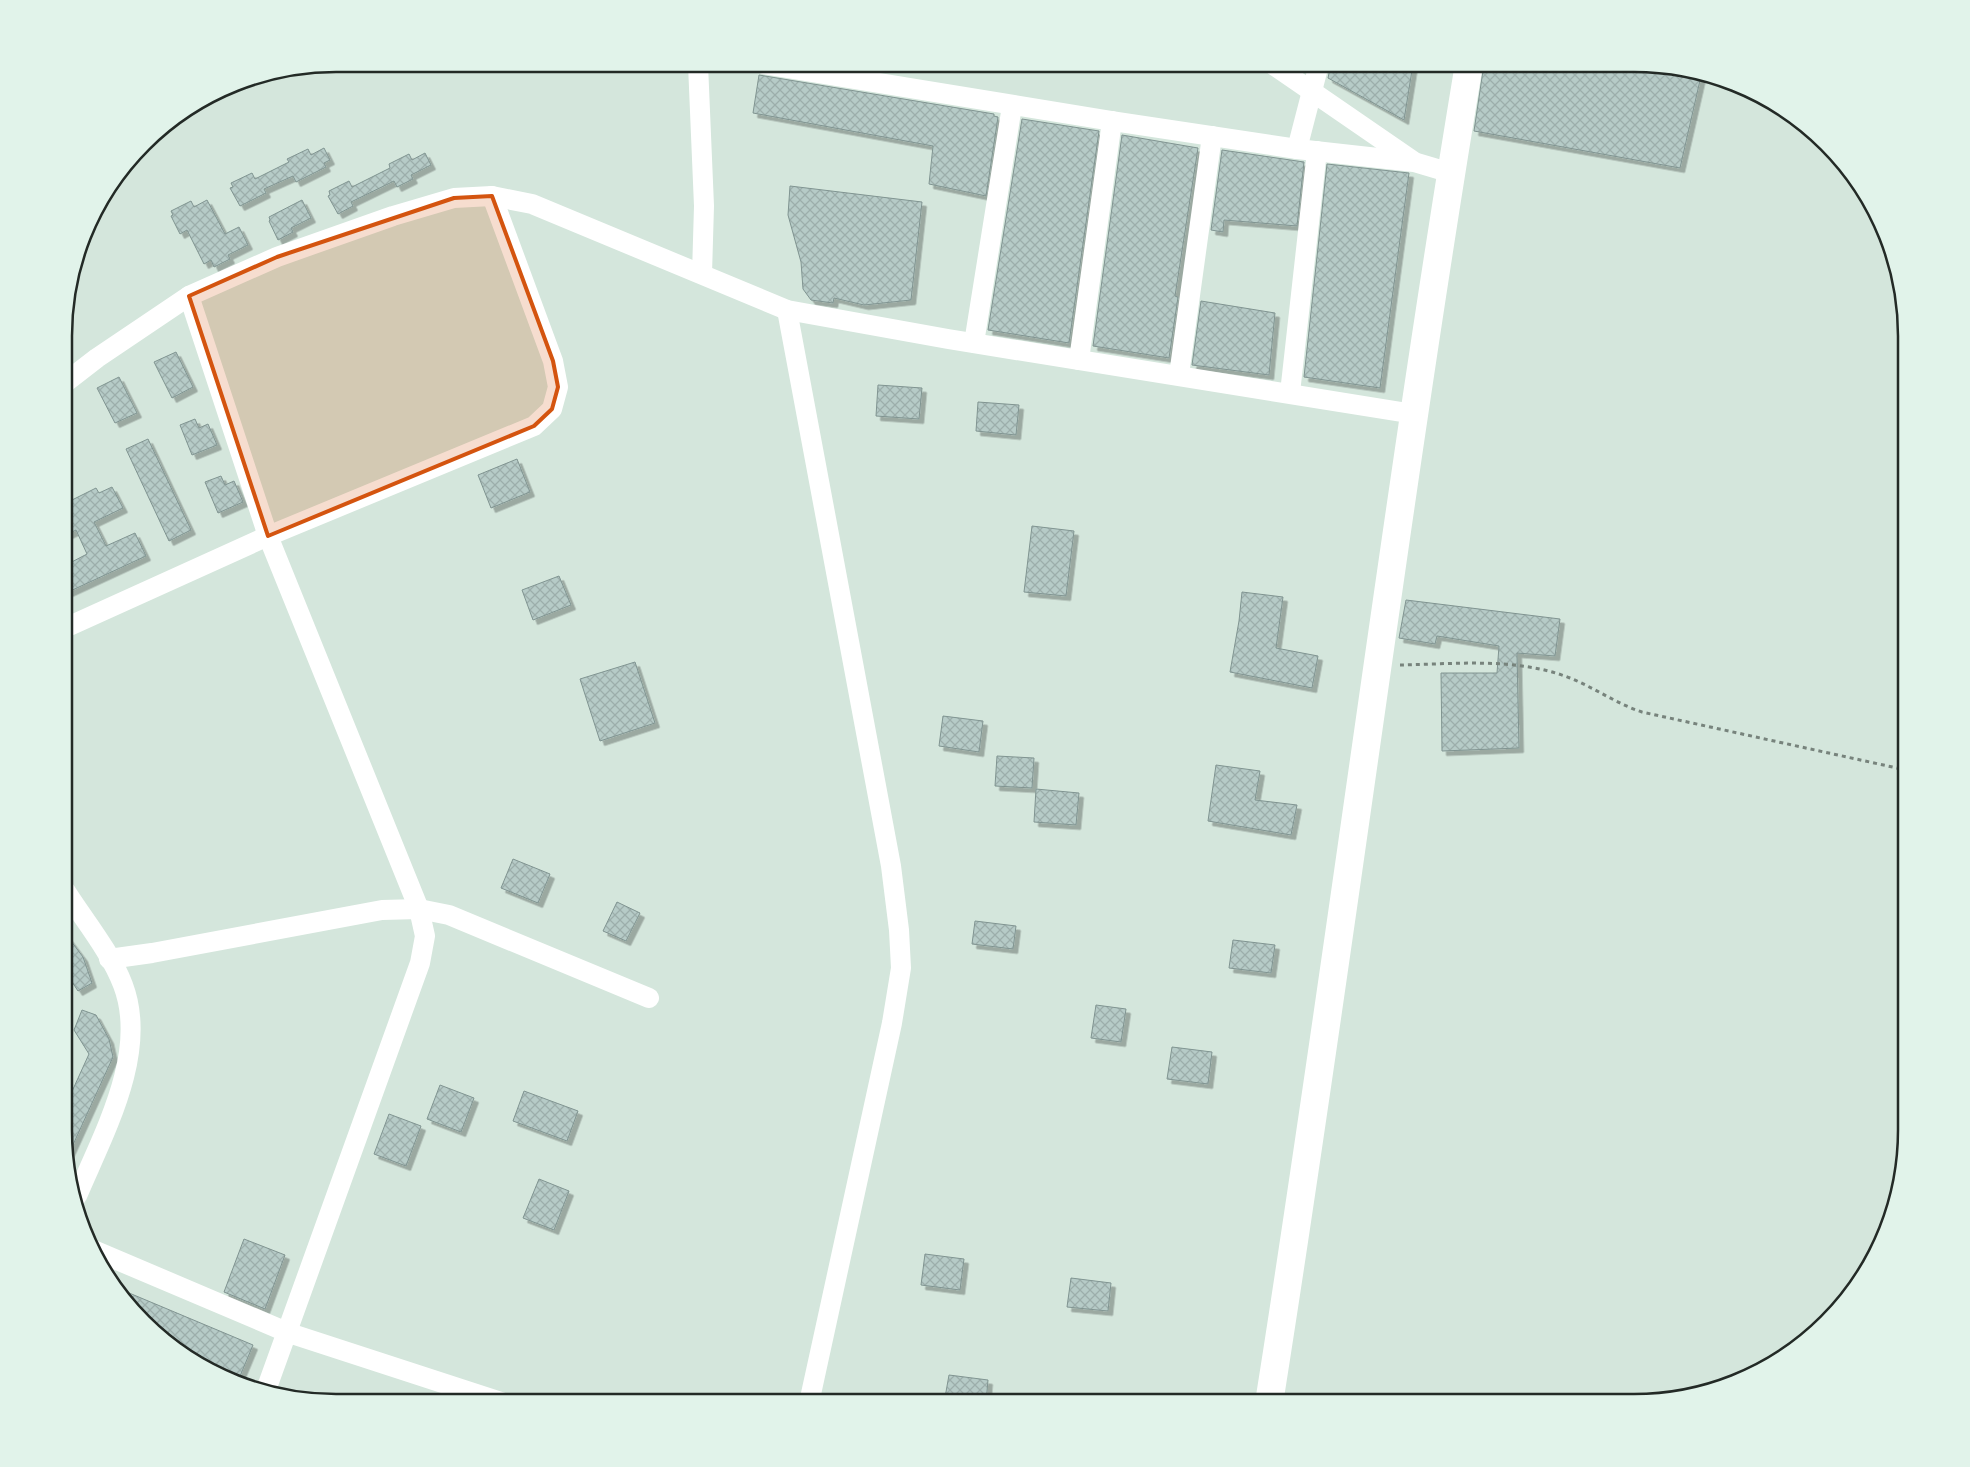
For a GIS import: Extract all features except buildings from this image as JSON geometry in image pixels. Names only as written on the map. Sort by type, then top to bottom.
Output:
[{"type":"main road","points":[[1271,1394],[1378,665],[1433,168],[1449,72]]},
{"type":"main road","points":[[1433,168],[1466,72]]},
{"type":"main road","points":[[1252,1394],[1286,1190],[1405,412]]},
{"type":"street","points":[[698,72],[704,206],[702,274]]},
{"type":"street","points":[[810,72],[1112,122],[1433,168]]},
{"type":"street","points":[[1284,72],[1433,168]]},
{"type":"street","points":[[1297,149],[1317,72]]},
{"type":"street","points":[[974,343],[1012,106]]},
{"type":"street","points":[[1079,360],[1112,122]]},
{"type":"street","points":[[1179,375],[1212,136]]},
{"type":"street","points":[[1290,393],[1317,151]]},
{"type":"street","points":[[72,625],[268,536],[534,426],[552,409],[558,387],[553,361],[492,196]]},
{"type":"street","points":[[72,377],[97,358],[189,296],[277,257],[393,216],[454,198],[492,196],[532,204],[787,310],[974,343],[1405,412]]},
{"type":"street","points":[[189,296],[268,536],[419,909],[424,936],[420,963],[268,1385]]},
{"type":"street","points":[[787,310],[891,866],[899,930],[901,968],[892,1023],[811,1394]]},
{"type":"street","points":[[72,901],[109,959],[123,985],[128,1007],[129,1062],[108,1122],[80,1189]]},
{"type":"street","points":[[109,959],[152,953],[382,910],[419,909],[449,915],[650,998]]},
{"type":"street","points":[[104,1255],[288,1333],[476,1394]]},
{"type":"path","points":[[1378,665],[1494,664],[1553,673],[1571,678],[1621,705],[1642,712],[1898,768]]},
{"type":"highlighted area","points":[[492,196],[553,361],[558,387],[552,409],[534,426],[268,536],[189,296],[277,257],[454,198]]}]
